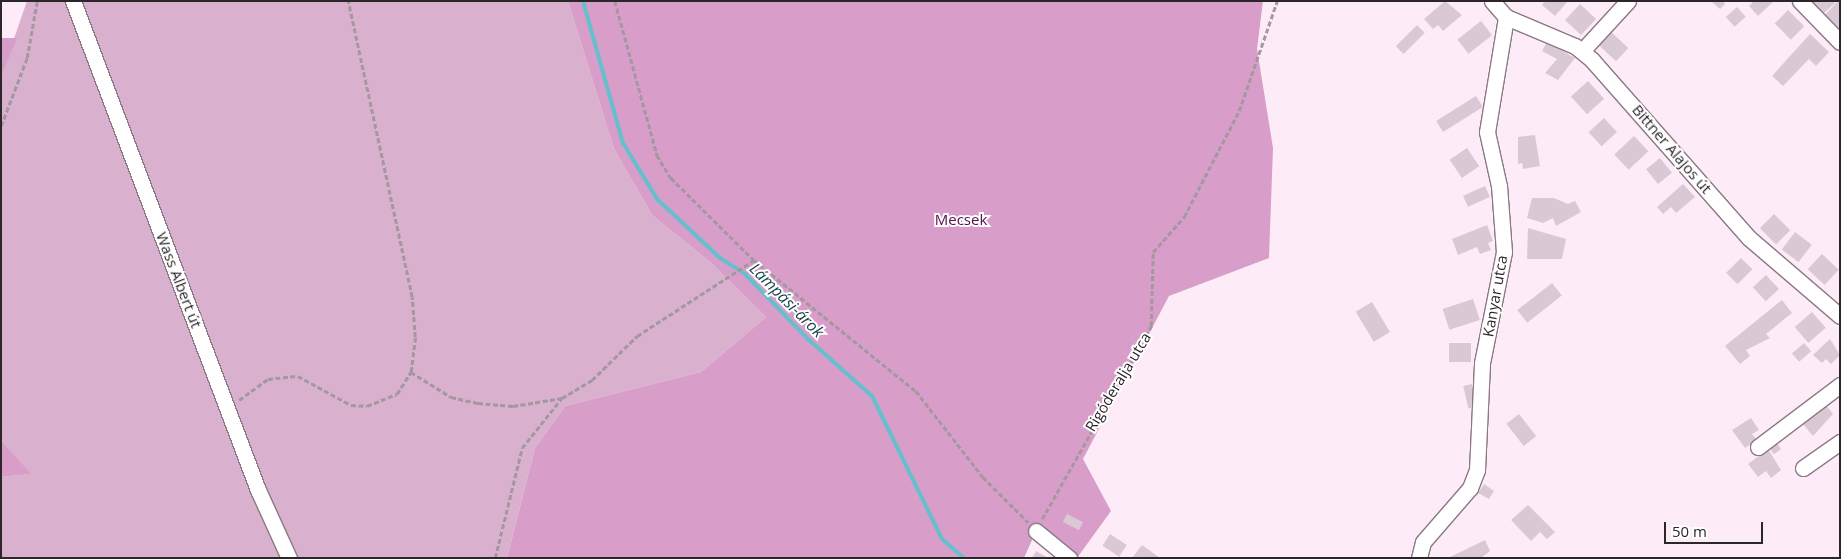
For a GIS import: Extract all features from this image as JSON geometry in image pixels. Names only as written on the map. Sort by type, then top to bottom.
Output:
[{"type":"street","name":"Wass Albert út","points":[[73,1],[228,410],[289,558]]},
{"type":"street","name":"Bittner Alajos út","points":[[1492,1],[1506,17],[1582,52],[1615,83],[1748,238],[1840,316]]},
{"type":"street","points":[[1582,52],[1628,1]]},
{"type":"street","points":[[1800,1],[1840,42]]},
{"type":"street","name":"Kanyar utca","points":[[1419,558],[1423,542],[1470,488],[1477,470],[1482,363],[1504,252],[1499,186],[1488,132],[1506,17]]},
{"type":"street","points":[[1758,447],[1840,385]]},
{"type":"street","points":[[1803,468],[1840,442]]},
{"type":"street","points":[[1036,531],[1068,558]]},
{"type":"path","points":[[1,126],[27,58],[37,1]]},
{"type":"path","points":[[228,410],[268,379],[298,376],[351,405],[367,406],[397,394],[411,372],[415,337],[412,296],[348,1]]},
{"type":"path","points":[[615,1],[657,155],[671,178],[754,260],[916,391],[983,477],[1036,531]]},
{"type":"path","name":"Rigóderalja utca","points":[[1036,531],[1151,326],[1153,252],[1184,217],[1239,111],[1277,1]]},
{"type":"path","points":[[495,558],[522,448],[562,398],[592,380],[626,346],[698,294],[741,273],[754,260]]},
{"type":"path","points":[[411,372],[451,397],[478,403],[513,406],[562,398]]},
{"type":"shaded area","points":[[27,1],[568,1],[614,149],[652,215],[710,262],[766,317],[701,372],[565,406],[535,448],[507,558],[1,558],[1,477],[30,474],[1,440],[1,76]]},
{"type":"green space","name":"Mecsek","points":[[568,1],[1263,1],[1257,49],[1273,148],[1269,258],[1169,296],[1083,459],[1111,511],[1077,558],[1069,558],[1036,531],[1024,558],[507,558],[535,448],[565,406],[701,372],[766,317],[710,262],[652,215],[614,149]]},
{"type":"green space","points":[[1,38],[17,38],[1,76]]},
{"type":"green space","points":[[1,440],[31,474],[1,477]]},
{"type":"building","points":[[1445,1],[1462,15],[1443,31],[1438,25],[1433,29],[1424,19]]},
{"type":"building","points":[[1545,1],[1568,1],[1555,16],[1542,5]]},
{"type":"building","points":[[1711,1],[1723,1],[1725,4],[1720,9]]},
{"type":"building","points":[[1754,1],[1774,1],[1758,16],[1749,6]]},
{"type":"building","points":[[1808,1],[1834,1],[1835,3],[1821,16]]},
{"type":"building","points":[[1840,1],[1840,32],[1822,18]]},
{"type":"building","points":[[1580,4],[1596,19],[1581,35],[1565,20]]},
{"type":"building","points":[[1737,7],[1746,17],[1735,27],[1726,17]]},
{"type":"building","points":[[1788,10],[1804,26],[1791,40],[1775,23]]},
{"type":"building","points":[[1481,21],[1492,35],[1468,54],[1457,39]]},
{"type":"building","points":[[1417,25],[1425,33],[1404,54],[1396,46]]},
{"type":"building","points":[[1610,31],[1628,48],[1616,61],[1598,44]]},
{"type":"building","points":[[1810,34],[1829,52],[1816,66],[1809,59],[1783,86],[1772,76]]},
{"type":"building","points":[[1547,42],[1575,58],[1558,80],[1545,73],[1557,59],[1542,51]]},
{"type":"building","points":[[1588,81],[1604,99],[1587,114],[1571,96]]},
{"type":"building","points":[[1476,96],[1483,107],[1443,132],[1436,121]]},
{"type":"building","points":[[1604,118],[1617,132],[1602,146],[1589,132]]},
{"type":"building","points":[[1535,135],[1540,166],[1523,169],[1522,163],[1518,164],[1518,137]]},
{"type":"building","points":[[1634,136],[1648,151],[1629,170],[1614,154]]},
{"type":"building","points":[[1467,148],[1479,166],[1462,178],[1450,160]]},
{"type":"building","points":[[1660,158],[1672,173],[1658,184],[1646,169]]},
{"type":"building","points":[[1683,184],[1695,197],[1676,213],[1671,207],[1663,214],[1657,207]]},
{"type":"building","points":[[1485,186],[1490,197],[1468,207],[1463,196]]},
{"type":"building","points":[[1532,198],[1554,198],[1568,204],[1575,201],[1581,212],[1556,226],[1553,218],[1543,223],[1527,218]]},
{"type":"building","points":[[1774,214],[1790,230],[1776,244],[1760,228]]},
{"type":"building","points":[[1487,225],[1493,241],[1488,243],[1491,250],[1480,254],[1477,247],[1458,255],[1452,239]]},
{"type":"building","points":[[1528,228],[1566,239],[1562,259],[1527,259]]},
{"type":"building","points":[[1795,232],[1812,245],[1799,262],[1782,250]]},
{"type":"building","points":[[1822,254],[1839,270],[1824,285],[1808,269]]},
{"type":"building","points":[[1741,258],[1752,269],[1737,284],[1726,273]]},
{"type":"building","points":[[1766,275],[1779,289],[1766,301],[1753,287]]},
{"type":"building","points":[[1552,283],[1562,296],[1527,323],[1517,310]]},
{"type":"building","points":[[1473,299],[1480,320],[1449,330],[1443,309]]},
{"type":"building","points":[[1782,300],[1792,313],[1766,334],[1770,338],[1746,350],[1750,356],[1740,364],[1725,346]]},
{"type":"building","points":[[1372,302],[1390,332],[1374,342],[1356,312]]},
{"type":"building","points":[[1812,312],[1826,328],[1808,343],[1795,327]]},
{"type":"building","points":[[1830,339],[1840,355],[1831,364],[1826,359],[1822,363],[1813,355]]},
{"type":"building","points":[[1449,343],[1471,343],[1471,362],[1449,362]]},
{"type":"building","points":[[1804,343],[1811,351],[1799,362],[1792,353]]},
{"type":"building","points":[[1472,384],[1477,406],[1468,408],[1463,386]]},
{"type":"building","points":[[1825,404],[1833,414],[1813,436],[1801,422]]},
{"type":"building","points":[[1519,414],[1536,436],[1524,446],[1506,424]]},
{"type":"building","points":[[1751,418],[1759,430],[1752,434],[1757,440],[1745,448],[1732,430]]},
{"type":"building","points":[[1775,440],[1781,449],[1774,454],[1768,445]]},
{"type":"building","points":[[1768,449],[1781,470],[1771,478],[1766,471],[1758,477],[1748,464]]},
{"type":"building","points":[[1484,484],[1494,491],[1489,499],[1478,493]]},
{"type":"building","points":[[1528,505],[1555,532],[1547,539],[1540,532],[1531,541],[1511,520]]},
{"type":"building","points":[[1067,514],[1083,522],[1079,530],[1063,522]]},
{"type":"building","points":[[1110,534],[1127,545],[1119,557],[1102,546]]},
{"type":"building","points":[[1485,540],[1490,551],[1481,558],[1448,558]]},
{"type":"building","points":[[1142,545],[1160,558],[1132,558]]},
{"type":"building","points":[[1036,551],[1048,558],[1032,558]]},
{"type":"waterway","name":"Lámpási-árok","points":[[583,1],[623,143],[657,199],[720,258],[744,273],[808,339],[872,396],[942,539],[964,558]]}]
